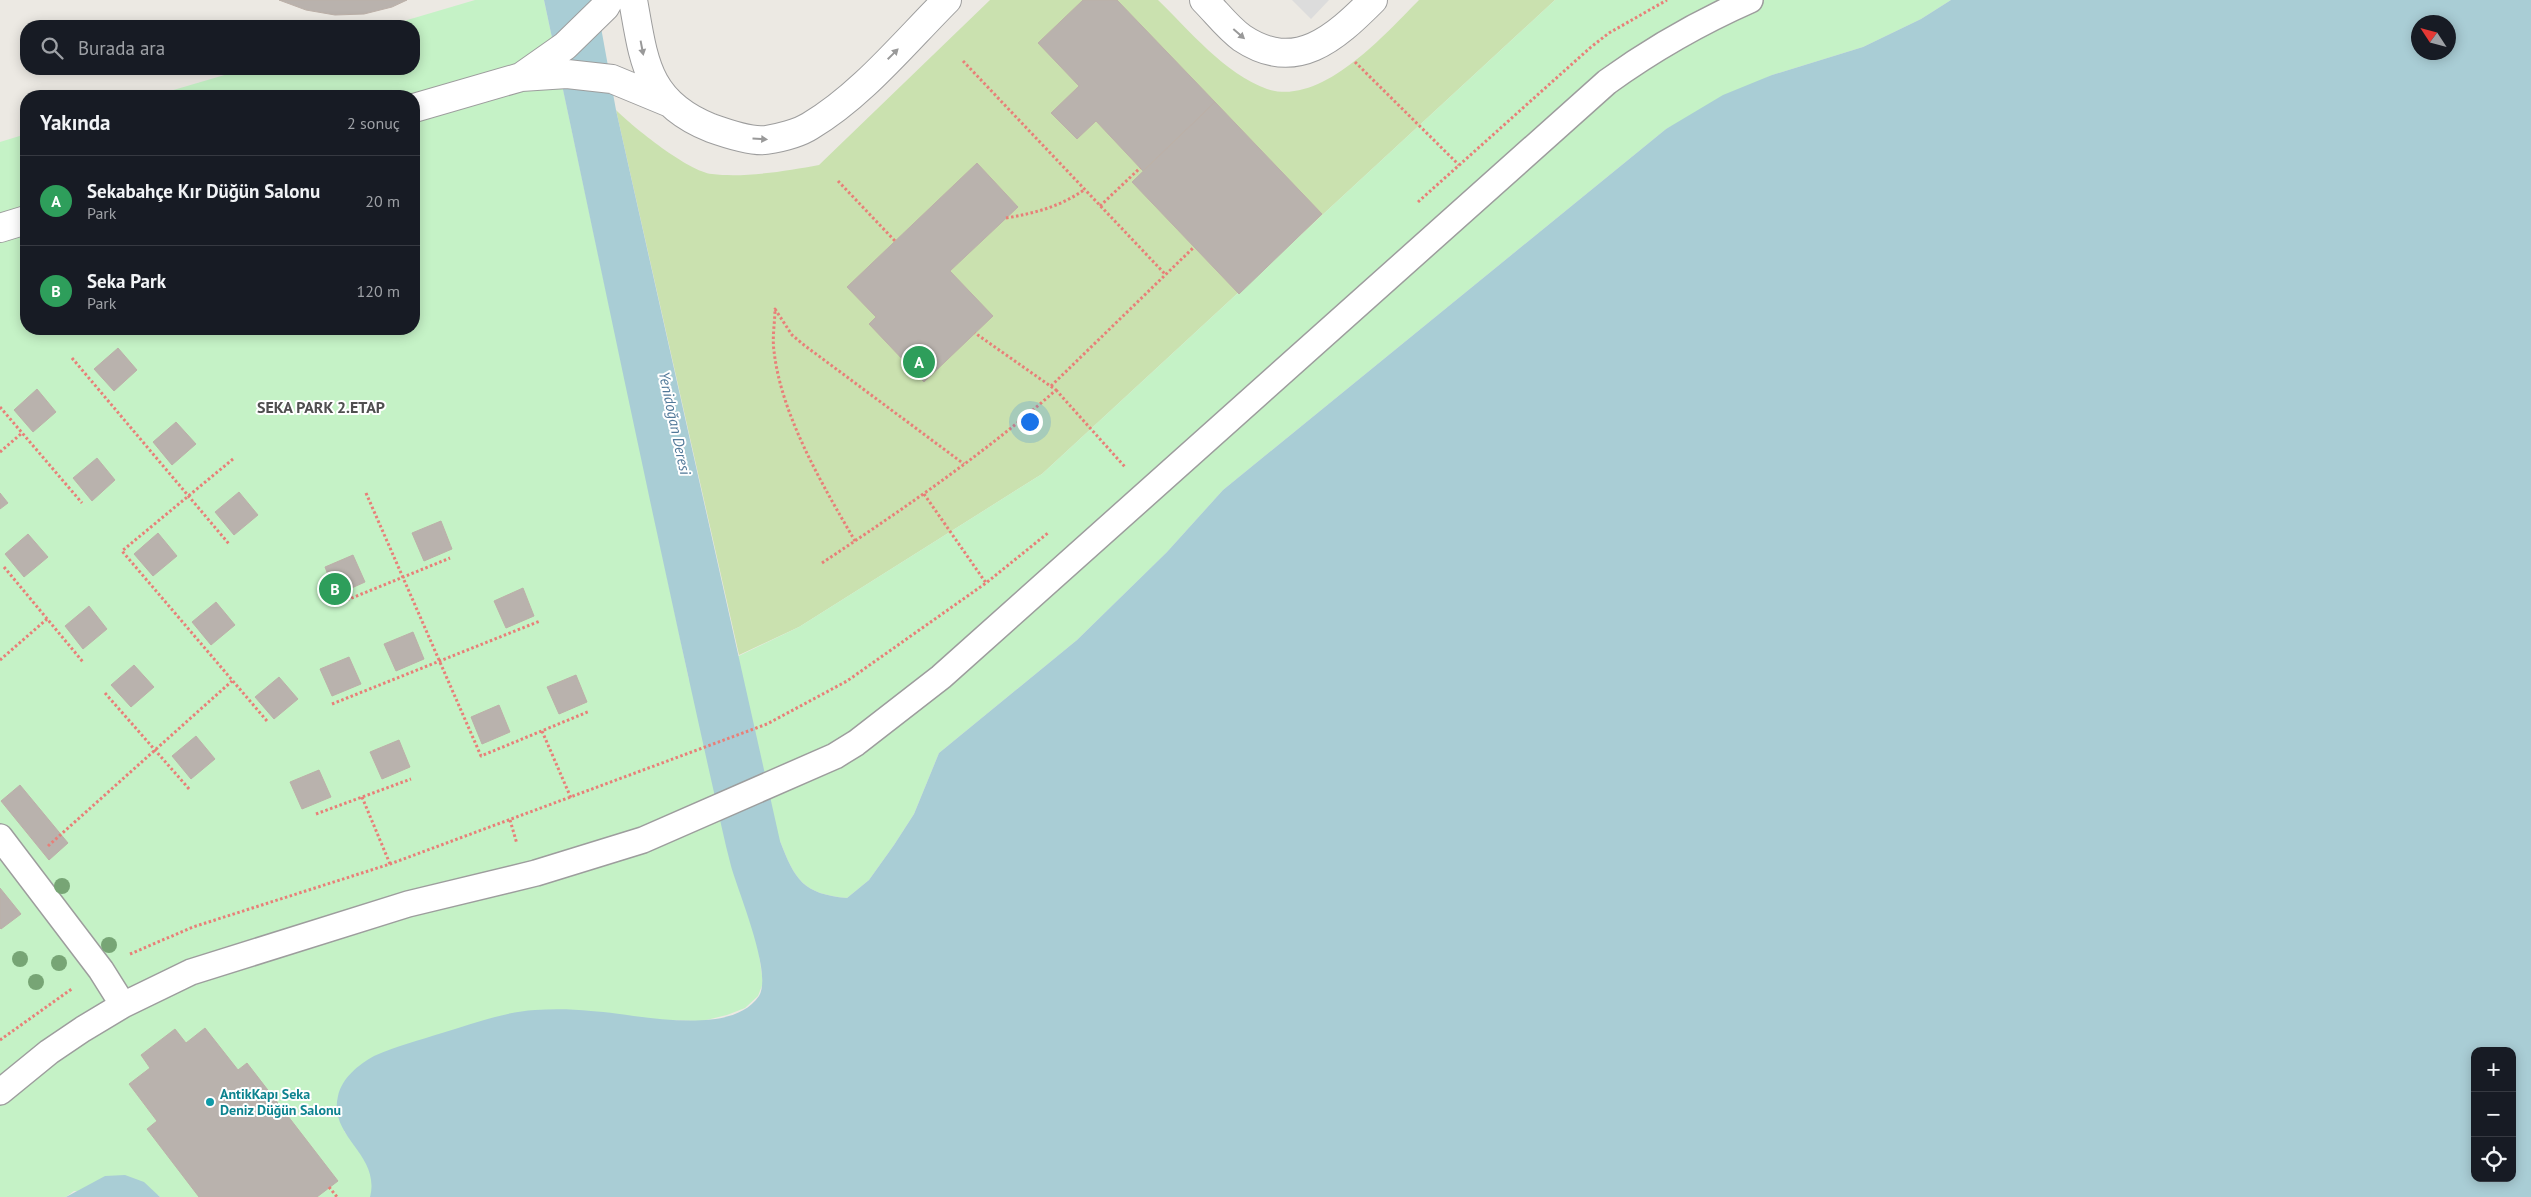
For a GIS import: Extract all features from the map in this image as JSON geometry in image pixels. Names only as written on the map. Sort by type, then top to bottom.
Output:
[{"type":"street","points":[[633,0],[645,66],[661,94],[691,119],[728,134],[765,140],[808,127],[850,97],[947,0]]},
{"type":"street","points":[[1204,0],[1241,37],[1258,46],[1276,52],[1297,53],[1314,48],[1331,38],[1373,0]]},
{"type":"street","points":[[0,1092],[49,1052],[123,1005],[191,972],[408,904],[536,873],[644,840],[835,756],[856,743],[941,677],[1607,82],[1650,52],[1701,22],[1750,0]]},
{"type":"street","points":[[521,76],[565,46],[602,9]]},
{"type":"street","points":[[420,106],[521,76],[567,74],[612,79],[675,105]]},
{"type":"street","points":[[0,228],[20,222]]},
{"type":"street","points":[[0,837],[101,970],[123,1005]]},
{"type":"path","points":[[1417,204],[1591,47],[1609,33],[1667,0]]},
{"type":"path","points":[[1350,56],[1485,191]]},
{"type":"path","points":[[963,60],[1165,274]]},
{"type":"path","points":[[1100,206],[1140,168]]},
{"type":"path","points":[[838,182],[895,241]]},
{"type":"path","points":[[1006,218],[1040,212],[1065,203],[1084,190]]},
{"type":"path","points":[[1050,386],[1194,247]]},
{"type":"path","points":[[855,541],[818,476],[779,380],[774,350],[775,309],[792,335],[804,346],[964,464]]},
{"type":"path","points":[[976,333],[1056,390],[1125,467]]},
{"type":"path","points":[[72,358],[229,544]]},
{"type":"path","points":[[822,563],[924,494],[1056,390]]},
{"type":"path","points":[[0,407],[82,503]]},
{"type":"path","points":[[0,452],[22,433]]},
{"type":"path","points":[[233,459],[122,551],[267,721]]},
{"type":"path","points":[[1118,473],[1132,460]]},
{"type":"path","points":[[366,493],[437,660],[481,756],[590,711]]},
{"type":"path","points":[[924,494],[986,583]]},
{"type":"path","points":[[0,1040],[101,970],[141,949],[193,927],[390,864],[767,724],[847,681],[986,583],[1050,531]]},
{"type":"path","points":[[342,602],[450,558]]},
{"type":"path","points":[[4,567],[83,662]]},
{"type":"path","points":[[0,660],[46,619]]},
{"type":"path","points":[[332,704],[437,660],[540,621]]},
{"type":"path","points":[[23,868],[232,681]]},
{"type":"path","points":[[105,693],[190,790]]},
{"type":"path","points":[[542,731],[571,798]]},
{"type":"path","points":[[316,814],[412,779]]},
{"type":"path","points":[[362,797],[390,864]]},
{"type":"path","points":[[329,1187],[337,1197]]},
{"type":"green space","points":[[475,0],[544,0],[689,680],[799,627],[1042,474],[1555,0],[1951,0],[1921,19],[1863,47],[1772,75],[1666,129],[1223,490],[1167,552],[1077,640],[939,753],[914,814],[869,880],[847,898],[820,893],[803,883],[791,866],[780,841],[759,954],[763,983],[758,996],[745,1008],[702,1021],[664,1020],[344,1131],[361,1153],[370,1170],[373,1188],[370,1197],[160,1197],[158,1195],[74,1191],[66,1197],[0,1197],[0,142],[20,136],[20,335],[420,335],[420,90],[173,90],[225,75],[420,75],[420,20],[407,20]]},
{"type":"green space","points":[[990,0],[1158,0],[1208,50],[1237,73],[1267,89],[1288,92],[1309,87],[1330,78],[1351,64],[1389,31],[1419,0],[1555,0],[1042,474],[799,627],[739,655],[616,110],[662,148],[690,166],[712,174],[780,172],[819,165]]},
{"type":"shaded area","points":[[1292,0],[1329,0],[1311,19]]},
{"type":"water","name":"Yenidoğan Deresi","points":[[544,0],[596,0],[616,110],[780,841],[791,866],[803,883],[820,893],[847,898],[869,880],[914,814],[939,753],[1077,640],[1167,552],[1223,490],[1666,129],[1723,95],[1772,75],[1863,47],[1921,19],[1951,0],[2531,0],[2531,1197],[370,1197],[371,1182],[368,1169],[340,1123],[337,1110],[338,1096],[343,1083],[357,1068],[374,1056],[399,1046],[476,1022],[523,1011],[549,1009],[577,1010],[680,1020],[704,1020],[726,1017],[745,1009],[759,996],[762,985],[762,970],[753,932],[731,866],[648,493]]},
{"type":"water","points":[[125,1175],[144,1182],[160,1197],[66,1197],[105,1176]]},
{"type":"building","points":[[279,0],[407,0],[392,7],[364,14],[335,15],[306,10]]},
{"type":"building","points":[[1083,0],[1117,0],[1215,102],[1143,171],[1096,121],[1077,139],[1051,113],[1079,86],[1038,43]]},
{"type":"building","points":[[1215,102],[1322,214],[1239,294],[1132,182]]},
{"type":"building","points":[[977,163],[1018,207],[950,271],[993,316],[924,382],[869,324],[876,317],[847,287]]},
{"type":"building","points":[[118,348],[137,370],[114,391],[94,369]]},
{"type":"building","points":[[37,389],[56,412],[33,432],[14,410]]},
{"type":"building","points":[[176,422],[196,444],[172,465],[153,442]]},
{"type":"building","points":[[97,458],[115,480],[92,501],[73,478]]},
{"type":"building","points":[[239,492],[258,515],[234,535],[215,512]]},
{"type":"building","points":[[0,493],[8,503],[0,509]]},
{"type":"building","points":[[441,521],[452,549],[424,561],[412,533]]},
{"type":"building","points":[[158,533],[177,556],[153,576],[134,554]]},
{"type":"building","points":[[28,534],[48,557],[24,577],[5,554]]},
{"type":"building","points":[[353,555],[365,582],[336,595],[325,567]]},
{"type":"building","points":[[523,588],[534,616],[506,628],[494,601]]},
{"type":"building","points":[[216,602],[235,625],[211,645],[192,622]]},
{"type":"building","points":[[89,606],[107,629],[83,649],[65,626]]},
{"type":"building","points":[[413,632],[424,659],[396,671],[384,644]]},
{"type":"building","points":[[349,657],[361,684],[332,696],[320,669]]},
{"type":"building","points":[[134,665],[154,687],[131,707],[111,685]]},
{"type":"building","points":[[576,675],[587,702],[559,714],[547,687]]},
{"type":"building","points":[[279,677],[298,699],[274,719],[255,697]]},
{"type":"building","points":[[499,705],[510,732],[482,744],[471,717]]},
{"type":"building","points":[[196,736],[215,759],[191,779],[172,756]]},
{"type":"building","points":[[399,740],[410,767],[382,779],[370,752]]},
{"type":"building","points":[[319,770],[331,797],[302,809],[290,782]]},
{"type":"building","points":[[20,785],[68,843],[49,860],[1,801]]},
{"type":"building","points":[[0,888],[21,914],[1,929],[0,928]]},
{"type":"building","name":"AntikKapı Seka Deniz Düğün Salonu","points":[[205,1028],[238,1070],[247,1063],[338,1181],[317,1197],[199,1197],[147,1129],[157,1121],[129,1084],[150,1068],[141,1055],[175,1029],[186,1043]]},
{"type":"place","name":"Sekabahçe Kır Düğün Salonu","points":[[919,362]]},
{"type":"place","name":"Seka Park","points":[[335,589]]},
{"type":"place","name":"AntikKapı Seka Deniz Düğün Salonu","points":[[210,1102]]},
{"type":"district","name":"SEKA PARK 2.ETAP","points":[[321,407]]}]
